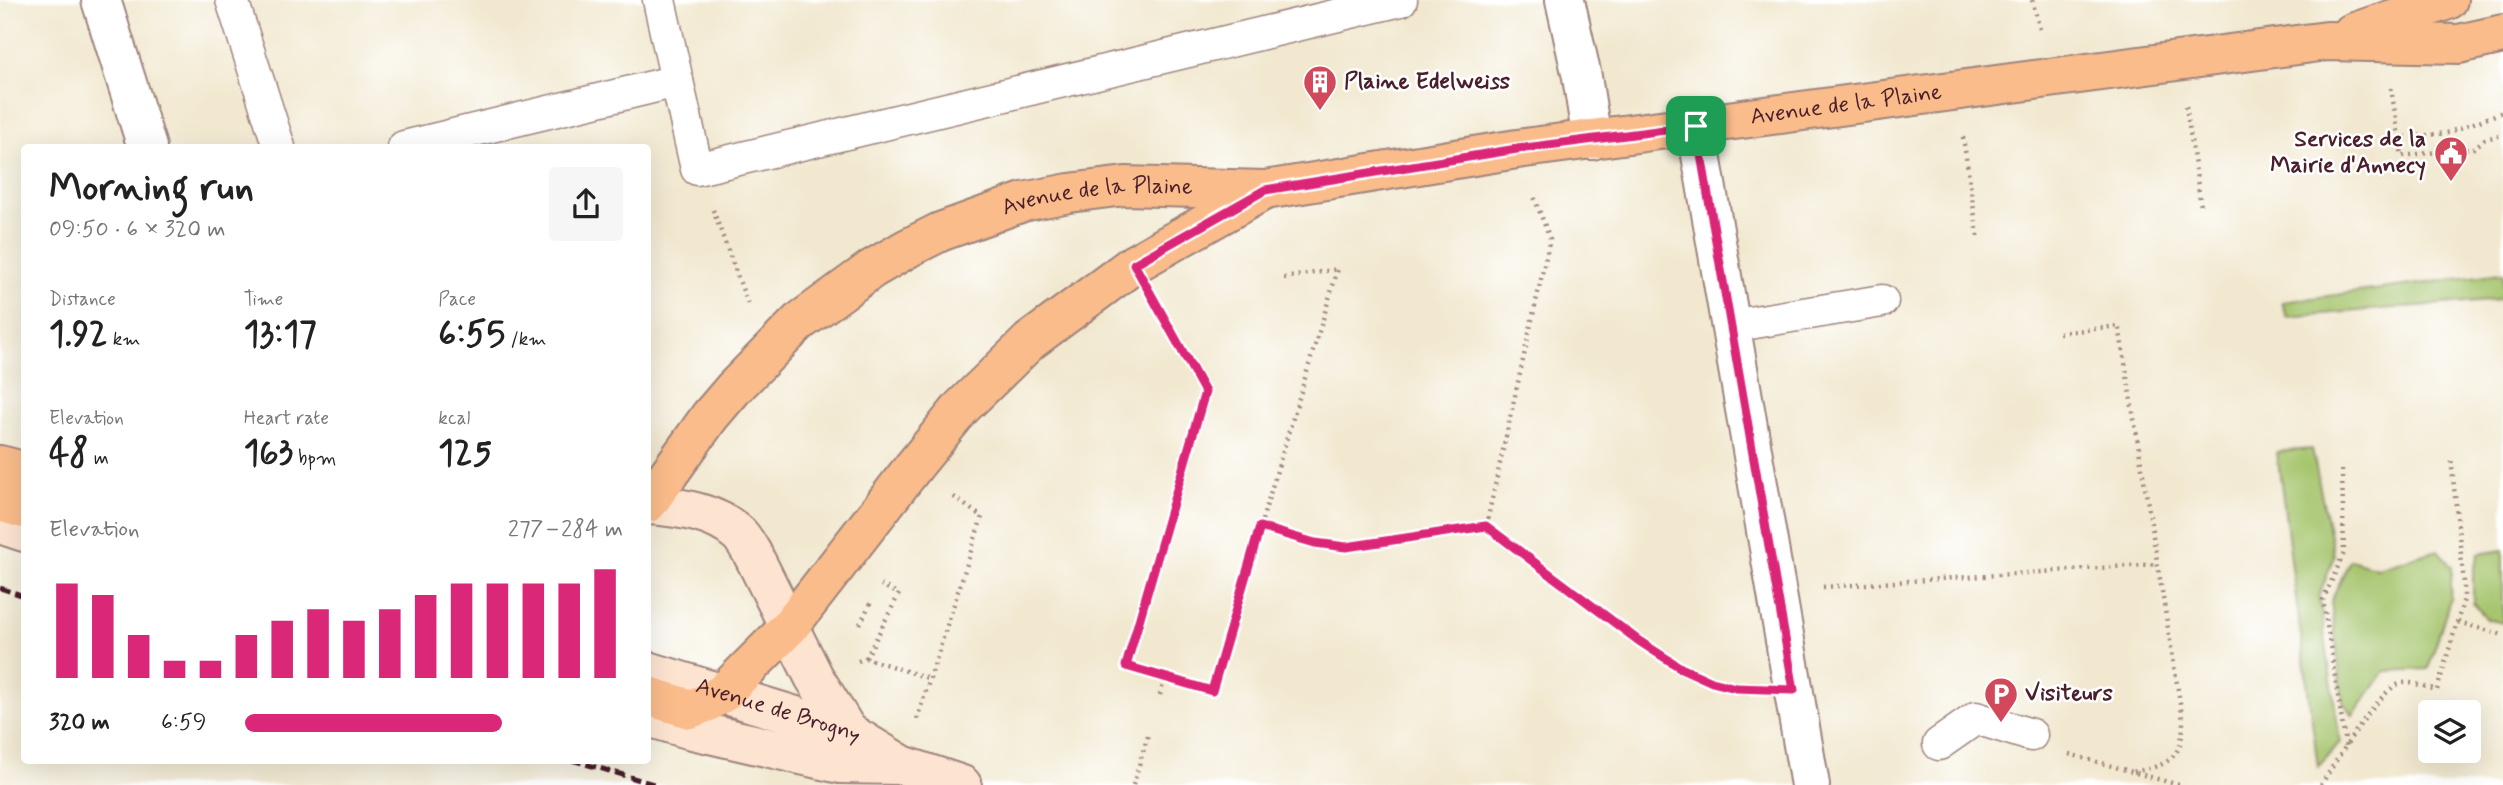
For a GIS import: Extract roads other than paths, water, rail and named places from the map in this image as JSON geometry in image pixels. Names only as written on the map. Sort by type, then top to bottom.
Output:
[{"type":"main road","name":"Avenue de la Plaine","points":[[2327,41],[2448,0]]},
{"type":"main road","name":"Avenue de la Plaine","points":[[651,500],[710,416],[799,322],[872,269],[908,248],[940,232],[1023,202],[1069,192],[1125,186],[1265,190],[1592,140],[2327,41],[2459,44],[2503,34]]},
{"type":"main road","points":[[706,701],[789,627],[962,407],[1030,341],[1134,264],[1265,190]]},
{"type":"main road","points":[[0,465],[21,470]]},
{"type":"main road","points":[[0,471],[21,478]]},
{"type":"main road","points":[[0,502],[21,508]]},
{"type":"main road","points":[[651,504],[672,506],[701,514],[721,522],[739,535],[752,553],[814,677],[848,732]]},
{"type":"main road","points":[[0,524],[21,531]]},
{"type":"main road","name":"Avenue de Brogny","points":[[651,673],[706,701]]},
{"type":"main road","name":"Avenue de Brogny","points":[[651,696],[706,701],[848,732],[902,765],[962,785]]},
{"type":"main road","name":"Avenue de Brogny","points":[[651,718],[840,764],[902,765]]},
{"type":"street","points":[[100,0],[146,144]]},
{"type":"street","points":[[1565,0],[1582,77],[1592,140]]},
{"type":"street","points":[[1696,126],[1810,785]]},
{"type":"lane","points":[[232,0],[278,144]]},
{"type":"lane","points":[[659,0],[697,169],[1401,0]]},
{"type":"lane","points":[[416,144],[677,81]]},
{"type":"lane","points":[[1731,326],[1882,301]]},
{"type":"lane","points":[[1939,744],[1976,718],[2031,735]]},
{"type":"railway","points":[[0,588],[21,595]]},
{"type":"railway","points":[[586,764],[657,785]]},
{"type":"place","name":"Plaine Edelweiss","points":[[1320,112]]},
{"type":"place","name":"Services de la Mairie d'Annecy","points":[[2451,183]]},
{"type":"place","name":"Visiteurs","points":[[2001,724]]}]
